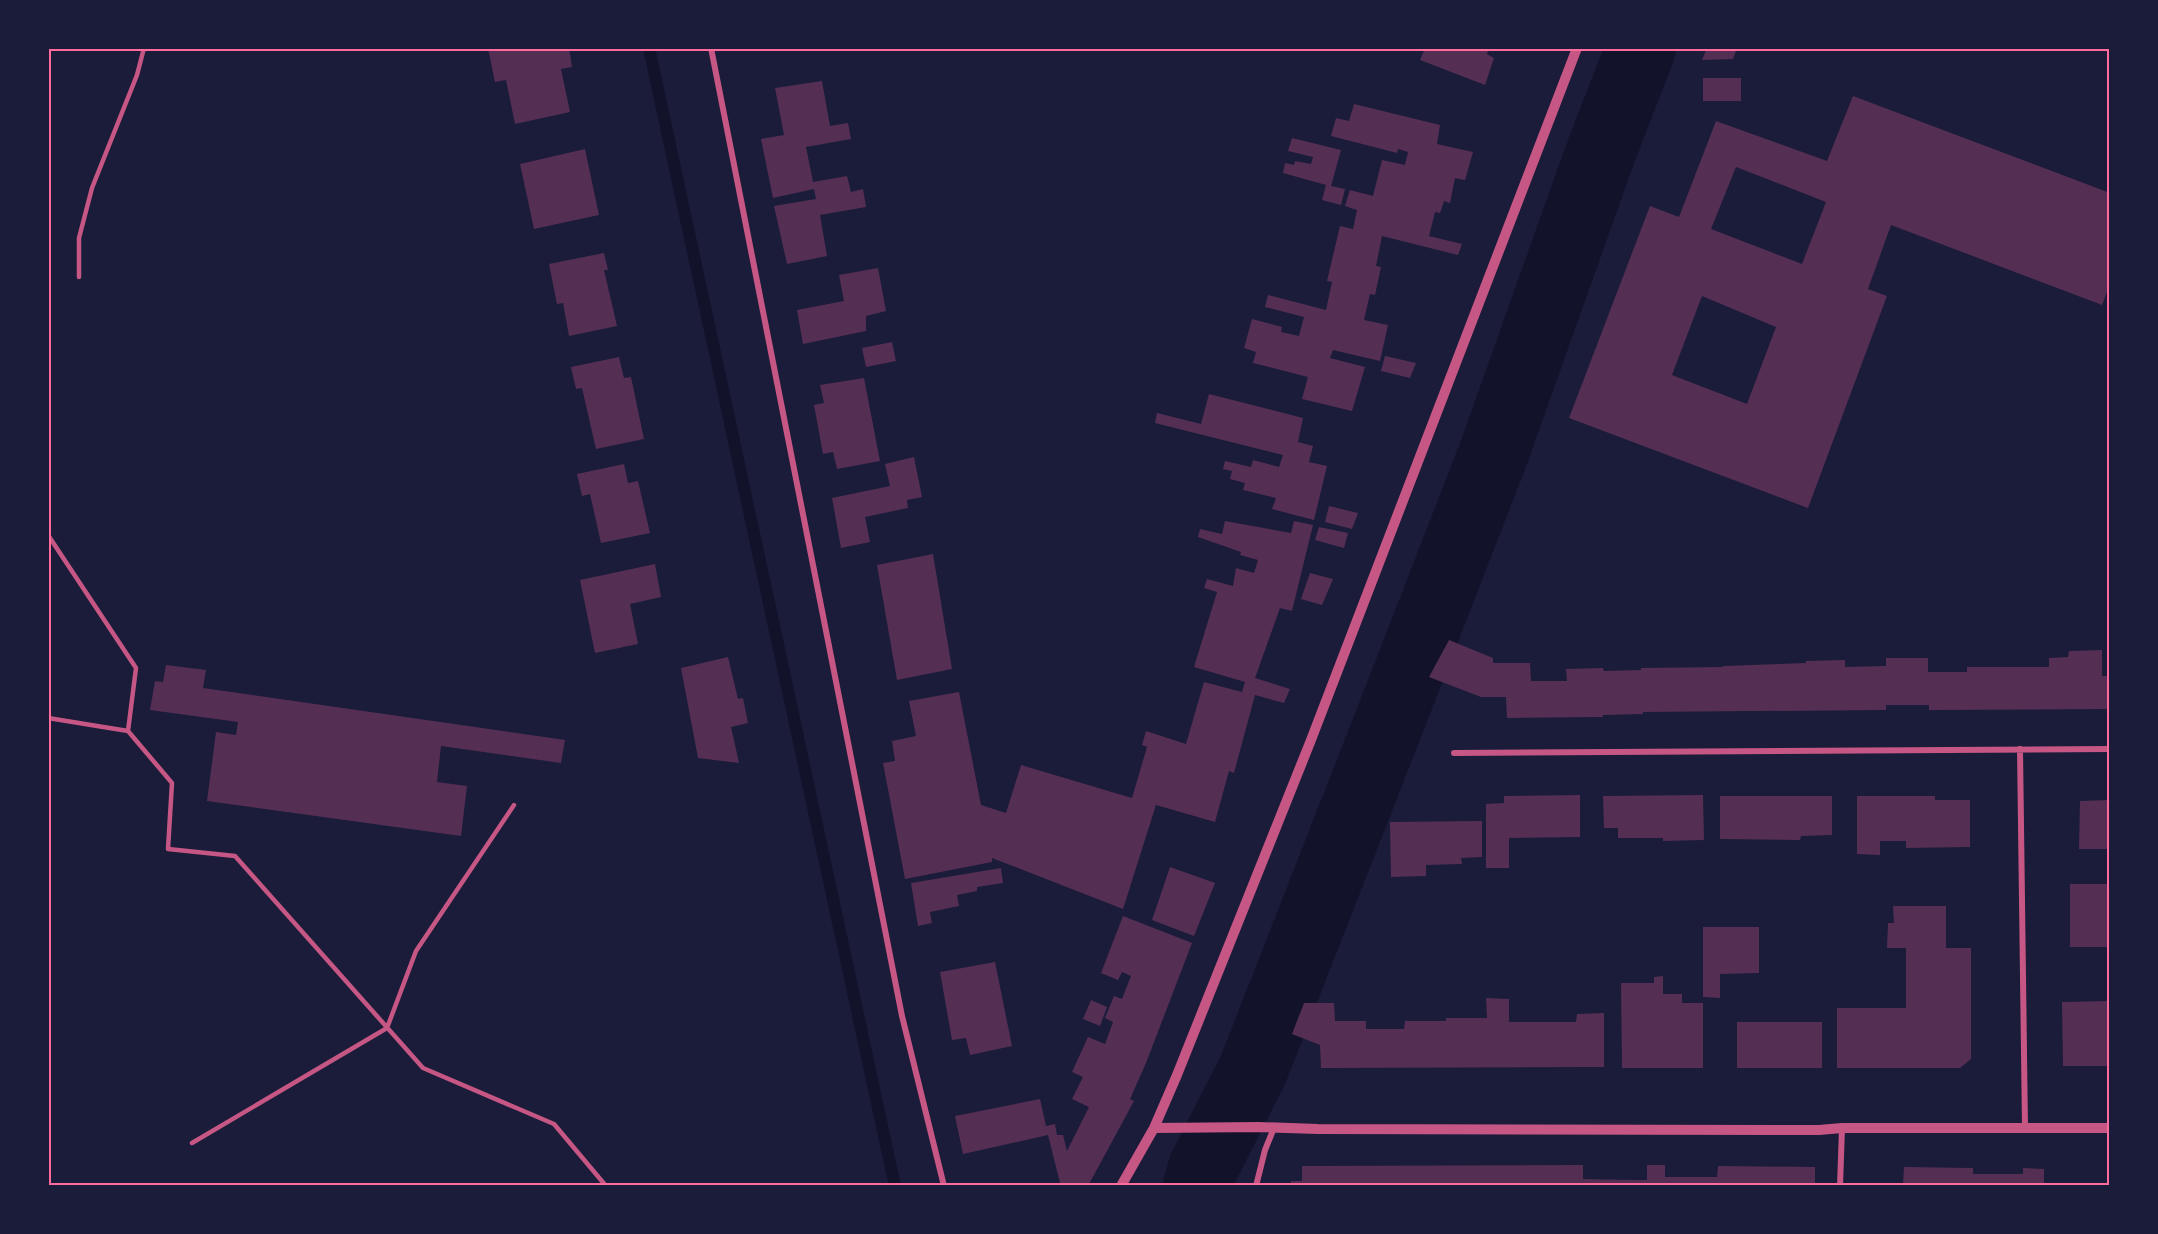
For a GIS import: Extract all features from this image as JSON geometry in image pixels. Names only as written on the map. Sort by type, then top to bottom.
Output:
[{"type":"street","points":[[711,48],[900,1005],[944,1186]]},
{"type":"street","points":[[1120,1186],[1154,1128],[1177,1075],[1311,740],[1577,48]]},
{"type":"street","points":[[1454,753],[2110,749]]},
{"type":"street","points":[[2020,750],[2025,1128]]},
{"type":"street","points":[[1154,1128],[1807,1130],[2110,1128]]},
{"type":"street","points":[[1256,1186],[1265,1150],[1274,1128]]},
{"type":"street","points":[[1840,1186],[1842,1128]]},
{"type":"lane","points":[[79,277],[80,238],[92,188],[137,75],[144,48]]},
{"type":"lane","points":[[48,536],[136,668],[128,731]]},
{"type":"lane","points":[[48,718],[128,731],[172,783],[168,849],[235,856],[423,1068],[554,1124],[606,1186]]},
{"type":"lane","points":[[192,1143],[387,1028],[416,951],[514,805]]},
{"type":"building","points":[[488,48],[569,48],[572,67],[561,69],[570,112],[515,124],[506,80],[495,82]]},
{"type":"building","points":[[1425,48],[1489,48],[1487,54],[1494,58],[1485,85],[1420,60]]},
{"type":"building","points":[[1707,48],[1737,48],[1733,59],[1702,60]]},
{"type":"building","points":[[1703,78],[1741,78],[1741,101],[1703,101]]},
{"type":"building","points":[[822,81],[830,126],[848,123],[851,139],[806,147],[813,182],[847,176],[851,192],[863,189],[866,207],[820,215],[827,256],[787,264],[774,206],[816,199],[814,189],[773,198],[761,139],[784,135],[775,88]]},
{"type":"building","points":[[1853,96],[2110,193],[2110,284],[2102,305],[1891,225],[1868,289],[1887,296],[1808,508],[1569,418],[1650,206],[1679,217],[1716,121],[1827,161]],"holes":[[[1736,167],[1826,202],[1802,264],[1711,229]],[[1702,296],[1776,327],[1747,404],[1672,375]]]},
{"type":"building","points":[[1354,104],[1440,125],[1437,144],[1473,152],[1465,180],[1455,178],[1450,203],[1444,201],[1440,213],[1435,212],[1429,236],[1462,244],[1458,255],[1382,236],[1376,266],[1381,267],[1375,295],[1370,294],[1364,320],[1388,325],[1380,361],[1333,350],[1330,358],[1365,367],[1352,411],[1302,399],[1308,377],[1253,363],[1256,352],[1244,348],[1252,319],[1282,327],[1281,332],[1299,336],[1304,317],[1265,307],[1268,295],[1326,310],[1332,282],[1327,281],[1340,226],[1353,229],[1357,210],[1345,206],[1350,190],[1373,196],[1382,160],[1405,165],[1408,152],[1398,149],[1397,153],[1331,136],[1336,118],[1349,121]]},
{"type":"building","points":[[1292,138],[1341,150],[1331,186],[1345,189],[1341,205],[1322,200],[1326,185],[1283,173],[1285,163],[1294,165],[1295,161],[1311,164],[1313,157],[1288,151]]},
{"type":"building","points":[[585,149],[599,215],[534,229],[520,164]]},
{"type":"building","points":[[604,253],[608,270],[604,270],[617,326],[569,336],[563,303],[557,304],[549,264]]},
{"type":"building","points":[[878,268],[886,311],[866,316],[866,331],[803,344],[797,310],[844,301],[839,275]]},
{"type":"building","points":[[892,342],[896,361],[866,367],[862,348]]},
{"type":"building","points":[[1385,356],[1416,363],[1410,378],[1381,371]]},
{"type":"building","points":[[619,357],[624,378],[631,377],[644,439],[596,449],[582,388],[576,389],[571,367]]},
{"type":"building","points":[[864,378],[880,461],[837,469],[833,452],[823,454],[814,405],[824,403],[820,385]]},
{"type":"building","points":[[1209,394],[1303,418],[1298,442],[1313,446],[1309,462],[1327,466],[1314,520],[1272,509],[1276,498],[1243,490],[1245,483],[1230,479],[1232,471],[1223,469],[1225,461],[1251,467],[1253,460],[1279,467],[1283,455],[1155,423],[1157,413],[1201,424]]},
{"type":"building","points":[[914,457],[922,497],[907,500],[908,508],[865,517],[870,542],[841,548],[832,498],[890,486],[885,464]]},
{"type":"building","points":[[624,464],[628,483],[638,481],[650,533],[601,543],[590,494],[582,496],[577,474]]},
{"type":"building","points":[[1329,506],[1358,513],[1352,529],[1325,522]]},
{"type":"building","points":[[1225,521],[1291,533],[1294,521],[1313,525],[1292,611],[1280,608],[1255,678],[1290,689],[1284,703],[1255,695],[1234,773],[1229,771],[1215,822],[1156,805],[1123,909],[992,858],[992,862],[905,879],[883,763],[895,761],[892,741],[916,736],[909,701],[959,692],[981,805],[1006,813],[1021,765],[1132,798],[1147,747],[1142,745],[1146,731],[1186,744],[1204,682],[1242,692],[1245,682],[1194,667],[1217,592],[1204,588],[1207,579],[1233,586],[1236,568],[1254,573],[1258,560],[1198,537],[1200,529],[1222,534]]},
{"type":"building","points":[[1319,527],[1348,533],[1344,548],[1315,540]]},
{"type":"building","points":[[933,554],[952,669],[897,680],[877,565]]},
{"type":"building","points":[[655,564],[661,597],[630,604],[638,644],[595,653],[580,580]]},
{"type":"building","points":[[1310,573],[1333,579],[1322,605],[1301,599]]},
{"type":"building","points":[[1449,640],[1493,658],[1493,663],[1530,663],[1531,681],[1567,681],[1566,669],[1641,670],[1641,668],[1723,667],[1845,660],[1845,667],[1886,666],[1886,658],[1928,658],[1928,672],[1967,672],[1967,667],[2049,667],[2049,658],[2068,657],[2069,651],[2102,650],[2102,676],[2110,676],[2110,709],[1929,710],[1929,705],[1886,705],[1886,710],[1643,712],[1643,714],[1603,715],[1603,717],[1507,718],[1506,697],[1481,697],[1429,677]]},
{"type":"building","points":[[728,657],[738,699],[743,698],[748,723],[731,727],[739,763],[698,758],[681,668]]},
{"type":"building","points":[[166,665],[206,670],[203,688],[565,740],[561,763],[441,746],[437,782],[467,786],[461,836],[207,801],[216,732],[236,735],[238,722],[150,710],[155,681],[163,682]]},
{"type":"building","points":[[1580,795],[1580,837],[1509,838],[1509,868],[1486,868],[1486,804],[1504,803],[1504,796]]},
{"type":"building","points":[[1703,795],[1704,840],[1663,841],[1663,838],[1618,838],[1618,828],[1604,828],[1603,796]]},
{"type":"building","points":[[1720,796],[1832,796],[1832,835],[1801,836],[1800,840],[1720,839]]},
{"type":"building","points":[[1857,796],[1935,796],[1935,800],[1970,800],[1970,847],[1906,848],[1906,841],[1880,841],[1880,855],[1857,854]]},
{"type":"building","points":[[2110,800],[2110,849],[2079,849],[2080,801]]},
{"type":"building","points":[[1482,821],[1482,857],[1461,858],[1462,864],[1426,865],[1426,876],[1391,877],[1390,822]]},
{"type":"building","points":[[1170,867],[1215,883],[1194,936],[1152,920]]},
{"type":"building","points":[[1001,868],[1003,883],[977,887],[977,891],[957,895],[959,906],[930,912],[932,923],[918,926],[911,883]]},
{"type":"building","points":[[2070,884],[2110,884],[2110,947],[2070,947]]},
{"type":"building","points":[[1893,906],[1946,906],[1946,948],[1971,948],[1971,1059],[1960,1068],[1837,1068],[1837,1008],[1906,1008],[1906,948],[1887,948],[1888,923],[1894,923]]},
{"type":"building","points":[[1123,916],[1192,943],[1130,1099],[1134,1101],[1088,1186],[1048,1186],[1060,1183],[1048,1135],[963,1154],[955,1116],[1040,1099],[1046,1126],[1055,1124],[1057,1135],[1063,1135],[1067,1151],[1089,1107],[1072,1099],[1083,1077],[1072,1072],[1088,1037],[1105,1044],[1113,1022],[1105,1018],[1114,996],[1122,999],[1131,976],[1122,972],[1118,980],[1101,973]]},
{"type":"building","points":[[1703,927],[1759,927],[1759,973],[1720,974],[1720,998],[1703,997]]},
{"type":"building","points":[[995,962],[1012,1046],[970,1055],[966,1038],[952,1040],[940,972]]},
{"type":"building","points":[[1663,976],[1663,994],[1682,994],[1682,1003],[1703,1003],[1703,1068],[1622,1068],[1621,983],[1654,983],[1654,977]]},
{"type":"building","points":[[1486,998],[1509,999],[1509,1022],[1576,1022],[1577,1014],[1604,1013],[1604,1067],[1321,1068],[1320,1045],[1292,1034],[1304,1003],[1334,1003],[1335,1021],[1366,1021],[1366,1029],[1404,1029],[1405,1021],[1487,1018]]},
{"type":"building","points":[[1091,1000],[1107,1007],[1100,1026],[1083,1019]]},
{"type":"building","points":[[2110,1001],[2110,1066],[2063,1066],[2062,1002]]},
{"type":"building","points":[[1737,1022],[1822,1022],[1822,1068],[1737,1068]]},
{"type":"building","points":[[1583,1165],[1583,1179],[1633,1180],[1647,1180],[1647,1165],[1665,1165],[1665,1177],[1717,1177],[1718,1166],[1815,1167],[1815,1186],[1291,1186],[1291,1181],[1302,1181],[1302,1166]]},
{"type":"building","points":[[1904,1167],[1973,1168],[1973,1174],[2023,1174],[2023,1168],[2044,1169],[2044,1186],[1903,1186]]},
{"type":"waterway","points":[[649,48],[895,1186]]},
{"type":"waterway","points":[[1198,1186],[1203,1168],[1253,1070],[1392,715],[1493,455],[1599,157],[1641,48]]}]
